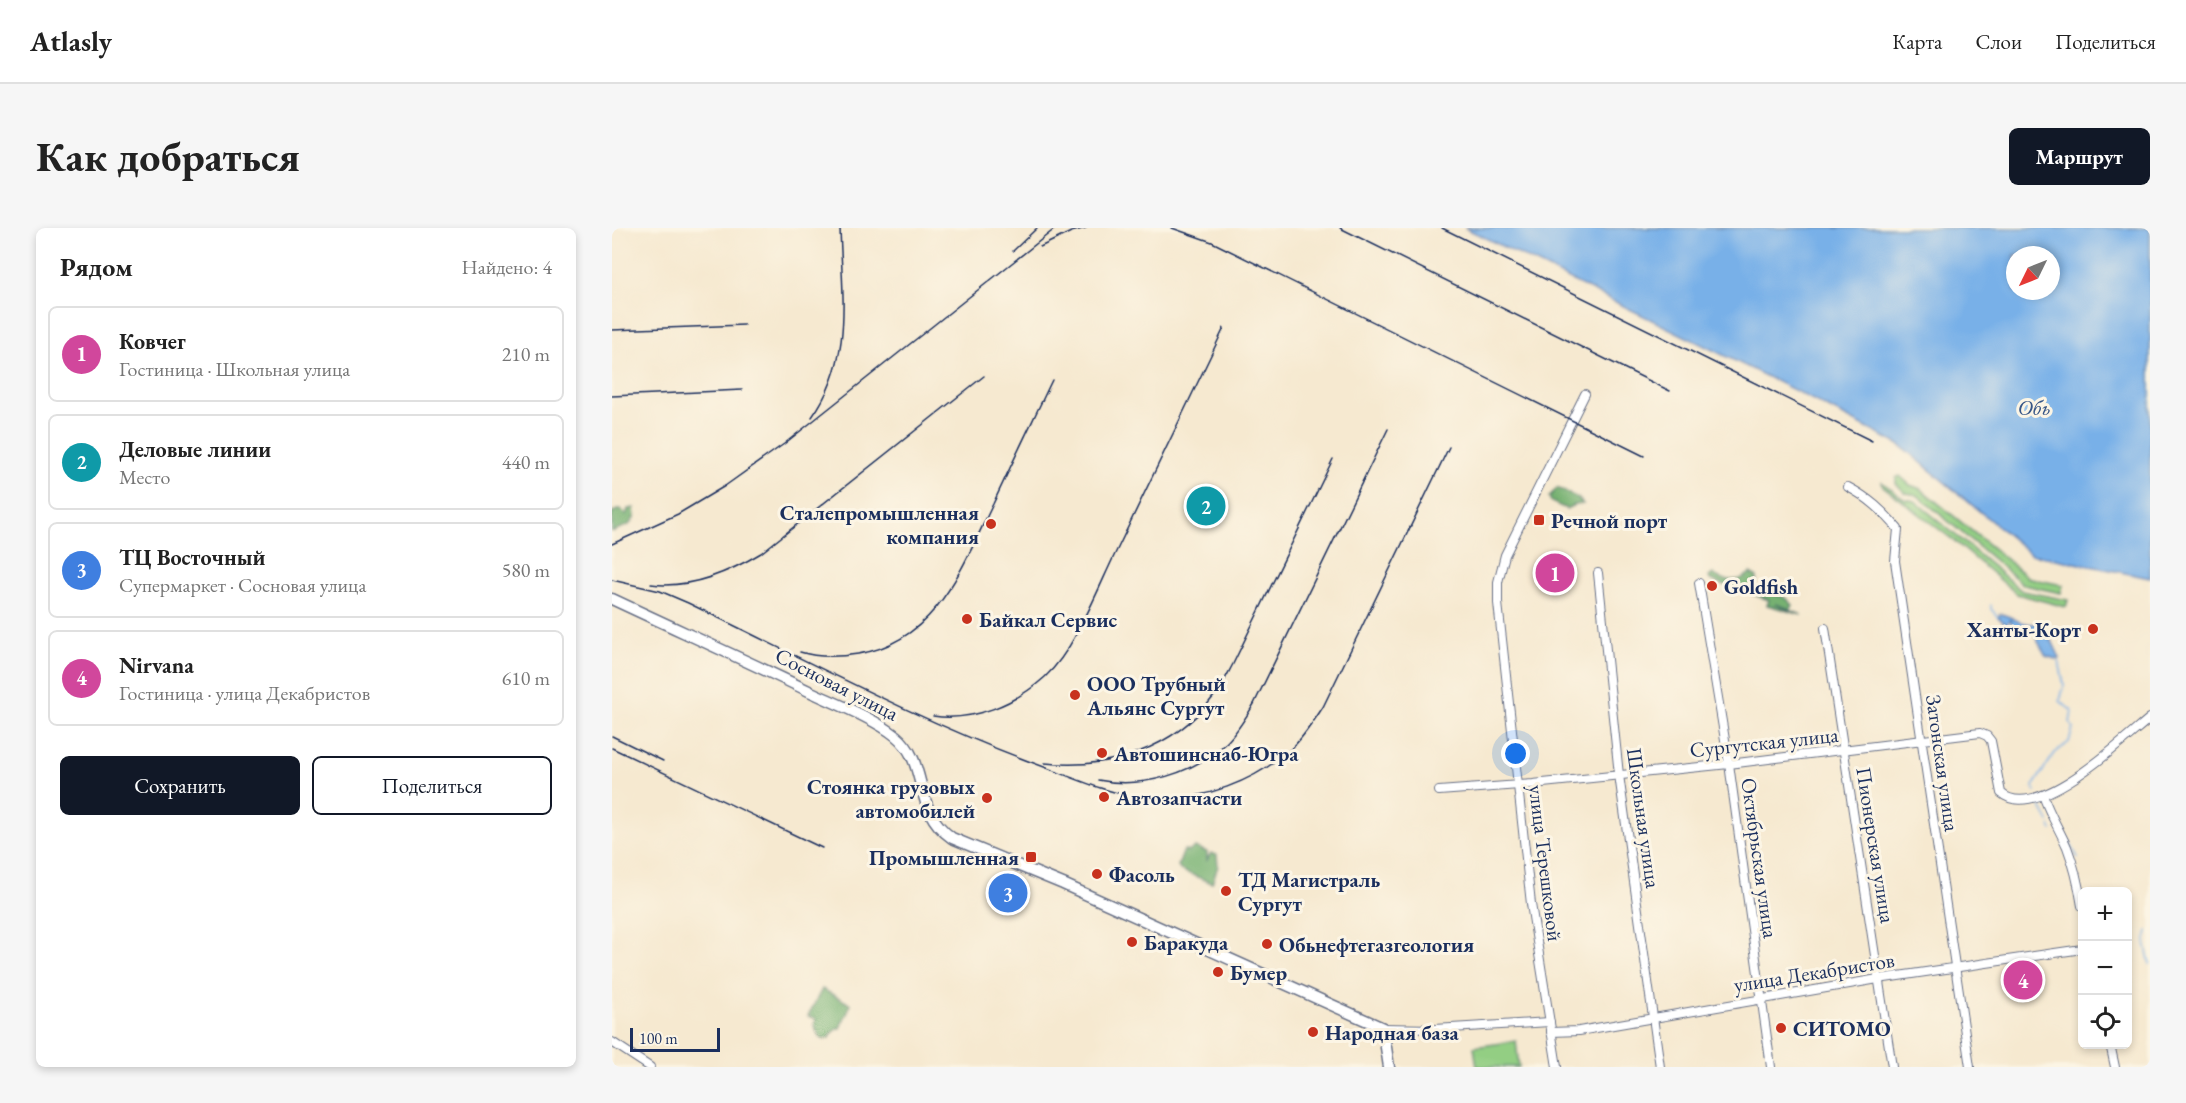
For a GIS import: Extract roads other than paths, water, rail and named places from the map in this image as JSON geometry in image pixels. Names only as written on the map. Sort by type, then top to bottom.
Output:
[{"type":"main road","name":"Сосновая улица","points":[[612,599],[754,664],[892,733],[912,756],[923,799],[931,817],[952,838],[1063,884],[1383,1028]]},
{"type":"main road","points":[[1383,1028],[1389,1067]]},
{"type":"street","name":"улица Терешковой","points":[[1557,1067],[1531,904],[1498,603],[1498,582],[1514,535],[1585,394]]},
{"type":"street","name":"Затонская улица","points":[[1848,487],[1881,508],[1898,529],[1895,561],[1970,1067]]},
{"type":"street","name":"Школьная улица","points":[[1598,573],[1619,775],[1660,1067]]},
{"type":"street","name":"Октябрьская улица","points":[[1699,583],[1729,765],[1772,1067]]},
{"type":"street","name":"Пионерская улица","points":[[1825,628],[1892,1067]]},
{"type":"street","points":[[2079,887],[2068,852],[2043,795],[2076,778],[2150,718]]},
{"type":"street","name":"Сургутская улица","points":[[1439,791],[1729,765],[1972,733],[1987,735],[2001,793],[2007,799],[2016,800],[2043,795]]},
{"type":"street","name":"улица Декабристов","points":[[1551,1032],[1579,1031],[1761,998],[2078,950]]},
{"type":"street","points":[[1383,1028],[1435,1029],[1550,1022]]},
{"type":"street","points":[[612,1042],[650,1067]]},
{"type":"street","points":[[2111,1049],[2115,1067]]},
{"type":"water","name":"Обь","points":[[1465,228],[2150,228],[2150,578],[2031,554],[1901,446],[1794,390]]},
{"type":"water","points":[[2000,614],[2020,622],[2037,624],[2052,641],[2059,660],[2046,656],[2036,638],[2037,633],[2033,629],[2015,629],[2010,620],[2006,624],[1998,617]]},
{"type":"waterway","points":[[1991,605],[1991,609],[1998,617]]},
{"type":"waterway","points":[[2035,791],[2034,785],[2055,753],[2069,742],[2073,728],[2070,723],[2072,711],[2060,701],[2064,685],[2059,661]]},
{"type":"waterway","points":[[2037,800],[2049,822]]},
{"type":"waterway","points":[[2050,826],[2052,830]]},
{"type":"waterway","points":[[2067,838],[2078,858]]},
{"type":"waterway","points":[[2148,931],[2145,943],[2150,964]]},
{"type":"railway","points":[[812,417],[825,395],[840,349],[843,326],[840,228]]},
{"type":"railway","points":[[1013,251],[1037,228]]},
{"type":"railway","points":[[612,544],[678,514],[725,486],[784,444],[1056,228]]},
{"type":"railway","points":[[1040,247],[1071,232],[1086,228]]},
{"type":"railway","points":[[1172,228],[1212,242],[1644,456]]},
{"type":"railway","points":[[1340,228],[1670,391]]},
{"type":"railway","points":[[1442,228],[1872,441]]},
{"type":"railway","points":[[612,330],[744,325]]},
{"type":"railway","points":[[933,716],[963,716],[993,709],[1033,687],[1056,665],[1085,619],[1224,328]]},
{"type":"railway","points":[[651,584],[694,582],[722,573],[761,553],[984,376]]},
{"type":"railway","points":[[800,652],[829,656],[858,654],[885,646],[908,634],[927,617],[944,598],[970,552],[1052,380]]},
{"type":"railway","points":[[612,396],[742,390]]},
{"type":"railway","points":[[1098,780],[1132,782],[1167,776],[1199,763],[1214,753],[1235,733],[1254,704],[1388,429]]},
{"type":"railway","points":[[612,580],[660,591],[688,603],[910,711],[1085,783],[1151,799],[1189,797],[1227,787],[1263,770],[1293,747],[1309,728],[1323,707],[1449,447]]},
{"type":"railway","points":[[1045,763],[1093,763],[1139,752],[1180,730],[1198,714],[1217,692],[1226,677],[1333,459]]},
{"type":"railway","points":[[612,736],[663,761]]},
{"type":"railway","points":[[612,748],[822,848]]},
{"type":"place","name":"Деловые линии","points":[[1206,506]]},
{"type":"place","name":"Речной порт","points":[[1539,520]]},
{"type":"place","name":"Сталепромышленная компания","points":[[991,524]]},
{"type":"place","name":"Ковчег","points":[[1555,573]]},
{"type":"place","name":"Goldfish","points":[[1712,586]]},
{"type":"place","name":"Байкал Сервис","points":[[967,619]]},
{"type":"place","name":"Ханты-Корт","points":[[2093,629]]},
{"type":"place","name":"ООО Трубный Альянс Сургут","points":[[1075,695]]},
{"type":"place","name":"Автошинснаб-Югра","points":[[1102,753]]},
{"type":"place","name":"Автозапчасти","points":[[1104,797]]},
{"type":"place","name":"Стоянка грузовых автомобилей","points":[[987,798]]},
{"type":"place","name":"Промышленная","points":[[1031,857]]},
{"type":"place","name":"Фасоль","points":[[1097,874]]},
{"type":"place","name":"ТД Магистраль Сургут","points":[[1226,891]]},
{"type":"place","name":"ТЦ Восточный","points":[[1008,893]]},
{"type":"place","name":"Баракуда","points":[[1132,942]]},
{"type":"place","name":"Обьнефтегазгеология","points":[[1267,944]]},
{"type":"place","name":"Бумер","points":[[1218,972]]},
{"type":"place","name":"Nirvana","points":[[2023,980]]},
{"type":"place","name":"СИТОМО","points":[[1781,1028]]},
{"type":"place","name":"Народная база","points":[[1313,1032]]}]
